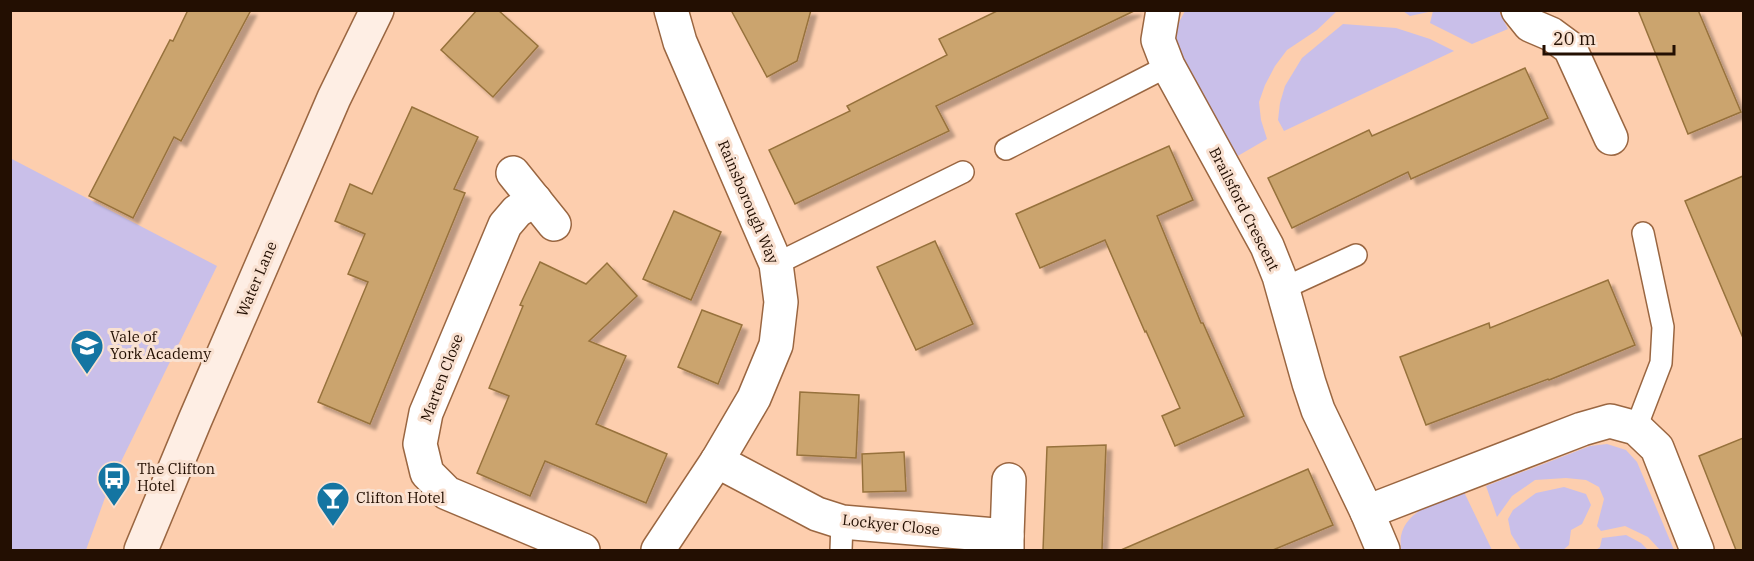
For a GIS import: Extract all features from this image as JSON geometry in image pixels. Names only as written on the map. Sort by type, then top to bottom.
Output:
[{"type":"street","name":"Water Lane","points":[[141,550],[334,98],[377,10]]},
{"type":"street","name":"Rainsborough Way","points":[[658,550],[717,461],[754,398],[776,345],[781,302],[776,264],[681,42],[671,10]]},
{"type":"street","name":"Brailsford Crescent","points":[[1164,10],[1158,40],[1168,66],[1267,246],[1318,410],[1383,550]]},
{"type":"street","points":[[1518,10],[1530,25],[1551,34],[1570,48],[1611,138]]},
{"type":"street","name":"Marten Close","points":[[513,173],[545,212],[517,211],[505,225],[426,413],[420,444],[427,473],[447,493],[583,550]]},
{"type":"street","points":[[1367,512],[1582,429],[1610,421],[1636,428],[1658,448],[1697,550]]},
{"type":"street","name":"Lockyer Close","points":[[717,461],[817,514],[841,536],[1007,543],[1009,480]]},
{"type":"lane","points":[[1006,149],[1168,66]]},
{"type":"lane","points":[[776,264],[963,172]]},
{"type":"lane","points":[[1636,428],[1661,363],[1663,327],[1643,233]]},
{"type":"lane","points":[[1282,289],[1356,255]]},
{"type":"shaded area","points":[[1185,11],[1337,11],[1317,30],[1287,50],[1275,66],[1259,102],[1261,120],[1267,139],[1236,157],[1175,42],[1178,24]]},
{"type":"shaded area","points":[[1403,11],[1433,11],[1410,16]]},
{"type":"shaded area","points":[[1433,11],[1499,11],[1508,29],[1472,44],[1430,23]]},
{"type":"shaded area","points":[[1343,24],[1396,28],[1430,39],[1454,51],[1284,131],[1278,120],[1285,86],[1302,58]]},
{"type":"shaded area","name":"Vale of York Academy","points":[[10,158],[217,266],[110,484],[86,550],[11,550]]},
{"type":"shaded area","points":[[1607,444],[1626,450],[1637,462],[1674,550],[1660,550],[1648,537],[1625,526],[1601,531],[1597,526],[1604,499],[1599,487],[1586,480],[1566,478],[1535,480],[1512,496],[1497,517],[1486,486],[1590,446]]},
{"type":"shaded area","points":[[1564,487],[1586,494],[1591,505],[1582,524],[1571,530],[1569,545],[1563,550],[1521,550],[1511,534],[1508,519],[1513,510],[1536,493]]},
{"type":"shaded area","points":[[1464,492],[1492,550],[1401,550],[1401,536],[1404,527],[1417,512]]},
{"type":"shaded area","points":[[1626,535],[1641,543],[1648,550],[1596,550],[1600,547],[1602,538]]},
{"type":"building","points":[[188,10],[251,10],[181,141],[174,137],[133,218],[89,196]]},
{"type":"building","points":[[477,10],[498,10],[538,46],[493,97],[441,50]]},
{"type":"building","points":[[731,10],[811,10],[797,61],[767,77]]},
{"type":"building","points":[[999,10],[1136,10],[936,106],[949,131],[795,204],[769,150],[850,111],[847,106],[947,55],[939,39]]},
{"type":"building","points":[[1638,10],[1698,10],[1741,112],[1688,134]]},
{"type":"building","points":[[1525,68],[1548,118],[1411,179],[1408,172],[1292,228],[1268,178],[1369,130],[1372,136]]},
{"type":"building","points":[[412,107],[478,137],[454,189],[465,193],[370,424],[318,402],[368,282],[348,274],[365,234],[335,221],[350,184],[372,194]]},
{"type":"building","points":[[1169,146],[1193,200],[1157,216],[1201,323],[1203,323],[1244,416],[1175,446],[1162,416],[1180,408],[1105,240],[1040,268],[1016,214]]},
{"type":"building","points":[[1743,176],[1743,338],[1685,201]]},
{"type":"building","points":[[674,211],[721,232],[691,300],[643,279]]},
{"type":"building","points":[[935,241],[973,324],[916,350],[877,267]]},
{"type":"building","points":[[540,262],[586,284],[607,263],[637,296],[589,341],[626,356],[596,424],[667,454],[646,503],[545,461],[530,496],[477,473],[509,396],[489,388],[523,306],[520,305]]},
{"type":"building","points":[[1608,280],[1635,345],[1549,380],[1426,425],[1400,357],[1489,323],[1490,328]]},
{"type":"building","points":[[702,310],[742,325],[718,384],[678,367]]},
{"type":"building","points":[[800,392],[859,395],[856,458],[797,455]]},
{"type":"building","points":[[1743,438],[1743,550],[1736,550],[1699,456]]},
{"type":"building","points":[[1106,445],[1102,550],[1043,550],[1047,447]]},
{"type":"building","points":[[904,452],[906,491],[863,492],[862,454]]},
{"type":"building","points":[[1308,469],[1333,525],[1273,550],[1121,550]]},
{"type":"place","name":"Vale of York Academy","points":[[87,375]]},
{"type":"place","name":"The Clifton Hotel","points":[[114,507]]},
{"type":"place","name":"Clifton Hotel","points":[[333,527]]}]
